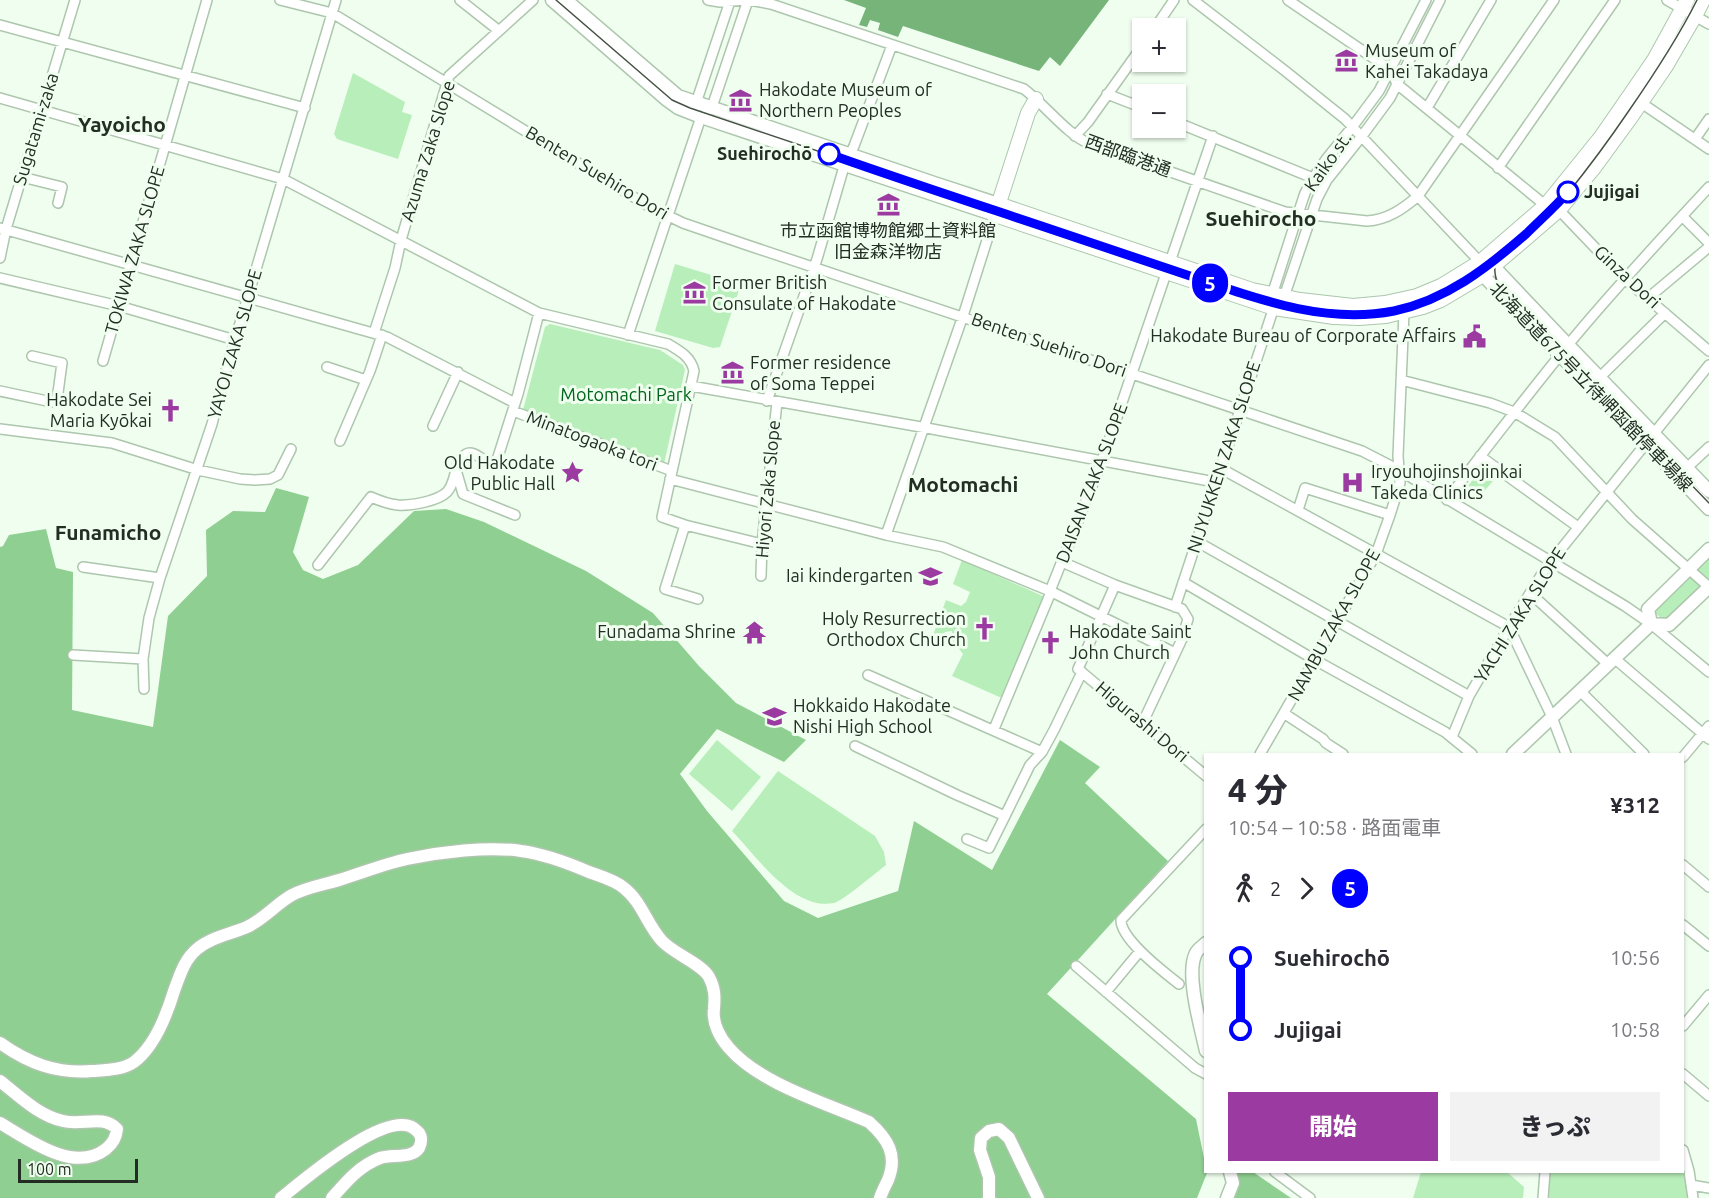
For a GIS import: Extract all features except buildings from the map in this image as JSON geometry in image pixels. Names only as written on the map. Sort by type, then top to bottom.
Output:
[{"type":"highway","points":[[1036,99],[1028,113],[996,209],[1168,267],[1274,308],[1344,318],[1374,317],[1404,312],[1441,300],[1486,268],[1552,207],[1601,137],[1666,66],[1702,0]]},
{"type":"highway","points":[[1635,99],[1685,4]]},
{"type":"highway","points":[[1168,267],[1252,290],[1335,305],[1360,306],[1385,303],[1429,291],[1486,268]]},
{"type":"main road","points":[[552,0],[678,108],[700,117],[996,209]]},
{"type":"main road","points":[[566,0],[671,92],[846,163]]},
{"type":"main road","name":"北海道道675号立待岬函館停車場線","points":[[1486,268],[1564,351],[1590,387],[1709,509]]},
{"type":"main road","name":"北海道道675号立待岬函館停車場線","points":[[1564,351],[1600,378],[1709,491]]},
{"type":"main road","points":[[1651,624],[1648,609],[1709,549]]},
{"type":"main road","points":[[1515,753],[1651,624],[1669,625],[1709,587]]},
{"type":"main road","points":[[0,1043],[32,1063],[53,1069],[84,1072],[110,1070],[133,1063],[146,1050],[168,1012],[184,964],[196,949],[208,942],[251,925],[290,897],[306,889],[406,859],[474,850],[521,850],[578,867],[623,886],[638,902],[662,942],[707,973],[713,985],[716,1000],[713,1011],[716,1026],[721,1039],[730,1050],[742,1061],[772,1080],[869,1122],[882,1133],[890,1147],[893,1162],[880,1198]]},
{"type":"main road","points":[[1204,945],[1197,951],[1193,961],[1194,997],[1204,1042]]},
{"type":"main road","points":[[0,1081],[42,1113],[57,1120],[103,1121],[112,1124],[117,1129],[115,1140],[101,1152],[86,1158],[73,1158],[45,1150],[0,1124]]},
{"type":"main road","points":[[281,1198],[334,1155],[361,1139],[392,1127],[410,1126],[421,1136],[420,1146],[414,1152],[382,1157],[361,1167],[332,1198]]},
{"type":"main road","points":[[989,1198],[989,1177],[980,1150],[981,1138],[989,1131],[999,1129],[1009,1138],[1038,1198]]},
{"type":"main road","points":[[1227,1198],[1233,1183],[1230,1173]]},
{"type":"street","name":"Sugatami-zaka","points":[[0,258],[3,229],[22,177],[75,0]]},
{"type":"street","name":"TOKIWA ZAKA SLOPE","points":[[103,361],[207,0]]},
{"type":"street","name":"Benten Suehiro Dori","points":[[280,0],[332,13],[666,216],[1362,451],[1399,470],[1651,624],[1709,672]]},
{"type":"street","name":"YAYOI ZAKA SLOPE","points":[[144,689],[143,659],[149,618],[160,578],[198,470],[336,0]]},
{"type":"street","points":[[460,0],[498,30]]},
{"type":"street","name":"Azuma Zaka Slope","points":[[340,441],[366,380],[401,240],[449,76],[533,0]]},
{"type":"street","name":"西部臨港通","points":[[708,0],[720,2],[748,0],[771,4],[1024,89],[1075,136],[1088,143],[1285,212],[1379,220],[1398,211],[1418,196]]},
{"type":"street","points":[[628,334],[700,117],[711,108],[748,0]]},
{"type":"street","points":[[1162,18],[1174,0]]},
{"type":"street","points":[[1193,0],[1353,126],[1486,268]]},
{"type":"street","points":[[1288,0],[1390,70],[1397,84]]},
{"type":"street","name":"Kaiko st.","points":[[1278,295],[1298,214],[1313,178],[1335,146],[1379,91],[1426,0]]},
{"type":"street","name":"Kaiko st.","points":[[1278,295],[1327,180],[1390,98],[1440,0]]},
{"type":"street","points":[[1426,108],[1491,0]]},
{"type":"street","points":[[1418,196],[1554,0]]},
{"type":"street","points":[[1498,168],[1615,0]]},
{"type":"street","points":[[1667,0],[1685,4],[1695,16],[1709,24]]},
{"type":"street","points":[[700,117],[696,103],[730,1]]},
{"type":"street","points":[[0,25],[304,108]]},
{"type":"street","name":"Hiyori Zaka Slope","points":[[761,576],[772,402],[846,163],[892,45]]},
{"type":"street","points":[[1075,136],[1088,122],[1132,60]]},
{"type":"street","name":"Ginza Dori","points":[[1397,84],[1498,168],[1552,207],[1625,279],[1709,351]]},
{"type":"street","points":[[1107,94],[1132,104]]},
{"type":"street","points":[[0,99],[283,179],[539,313],[668,344],[680,350],[689,358],[694,371],[662,517],[762,544]]},
{"type":"street","points":[[1635,99],[1709,149]]},
{"type":"street","points":[[1695,139],[1709,119]]},
{"type":"street","points":[[1186,126],[1313,178]]},
{"type":"street","name":"DAISAN ZAKA SLOPE","points":[[994,729],[1102,461],[1213,136]]},
{"type":"street","points":[[22,177],[62,187],[58,203]]},
{"type":"street","points":[[1447,500],[1564,351],[1625,279],[1709,187]]},
{"type":"street","points":[[886,535],[963,316],[996,209]]},
{"type":"street","points":[[1682,216],[1709,243]]},
{"type":"street","name":"Minatogaoka tori","points":[[3,229],[378,334],[458,372],[514,407],[671,475],[766,504],[943,547],[1051,592],[1175,653]]},
{"type":"street","points":[[1648,298],[1709,247]]},
{"type":"street","points":[[0,278],[119,306],[235,340]]},
{"type":"street","points":[[1274,308],[1270,299],[1278,295]]},
{"type":"street","name":"NIJYUKKEN ZAKA SLOPE","points":[[1174,607],[1274,308]]},
{"type":"street","name":"NAMBU ZAKA SLOPE","points":[[1261,753],[1376,554],[1390,514],[1400,483],[1404,312]]},
{"type":"street","points":[[318,565],[371,497],[381,502],[399,505],[431,501],[447,492],[456,468],[465,455],[475,454],[492,464],[496,463],[514,407],[539,313]]},
{"type":"street","points":[[1590,387],[1665,313]]},
{"type":"street","points":[[0,391],[52,402],[57,400],[62,363],[32,356]]},
{"type":"street","name":"YACHI ZAKA SLOPE","points":[[1452,737],[1469,696],[1550,562],[1709,365]]},
{"type":"street","points":[[327,367],[366,380]]},
{"type":"street","points":[[433,426],[458,372]]},
{"type":"street","points":[[1401,380],[1490,403],[1514,412],[1555,437],[1632,519],[1709,587]]},
{"type":"street","points":[[691,386],[1215,483]]},
{"type":"street","points":[[0,429],[112,443],[198,470],[240,479],[270,479],[278,475],[291,449]]},
{"type":"street","points":[[1692,463],[1709,447]]},
{"type":"street","points":[[1480,456],[1578,527]]},
{"type":"street","points":[[456,468],[463,494],[515,515]]},
{"type":"street","points":[[1220,468],[1509,627],[1552,717],[1566,753]]},
{"type":"street","points":[[1298,510],[1305,488],[1390,514]]},
{"type":"street","points":[[685,525],[665,589],[698,599]]},
{"type":"street","points":[[1196,541],[1469,696]]},
{"type":"street","points":[[1062,562],[1115,585],[1182,609],[1186,614],[1188,619],[1182,639],[1143,723]]},
{"type":"street","points":[[83,567],[160,578]]},
{"type":"street","points":[[1183,582],[1315,660],[1445,732],[1471,753]]},
{"type":"street","points":[[967,839],[989,848],[1030,765],[1042,752],[1080,670],[1115,585]]},
{"type":"street","points":[[1530,593],[1611,661],[1707,733],[1684,756]]},
{"type":"street","points":[[72,655],[143,659]]},
{"type":"street","name":"Higurashi Dori","points":[[1080,670],[1204,774]]},
{"type":"street","points":[[868,675],[1042,752]]},
{"type":"street","points":[[1580,691],[1643,753]]},
{"type":"street","points":[[1285,714],[1343,753]]},
{"type":"street","points":[[855,746],[1005,816]]},
{"type":"street","points":[[1179,984],[1140,951],[1121,926],[1121,920],[1204,831]]},
{"type":"street","points":[[1684,866],[1709,887]]},
{"type":"street","points":[[1684,926],[1709,946]]},
{"type":"street","points":[[1106,992],[1140,951]]},
{"type":"street","points":[[1076,966],[1204,1073]]},
{"type":"street","points":[[1684,1025],[1709,995]]},
{"type":"street","points":[[1684,1075],[1709,1096]]},
{"type":"street","points":[[1684,1154],[1693,1198]]},
{"type":"street","points":[[1276,1173],[1310,1198]]},
{"type":"street","points":[[1543,1198],[1545,1173]]},
{"type":"street","points":[[1691,1185],[1709,1188]]},
{"type":"green space","points":[[353,73],[405,102],[402,112],[412,115],[398,159],[337,139],[334,134]]},
{"type":"green space","points":[[675,264],[741,284],[720,347],[713,348],[655,331]]},
{"type":"green space","name":"Motomachi Park","points":[[550,324],[660,350],[683,365],[685,370],[664,464],[523,410],[545,327]]},
{"type":"green space","points":[[1488,467],[1498,475],[1481,495],[1468,486],[1482,468]]},
{"type":"green space","points":[[1709,556],[1709,579],[1665,621],[1652,611]]},
{"type":"green space","points":[[962,560],[1045,597],[1004,699],[952,676],[963,654],[953,641],[952,631],[945,632],[935,642],[932,638],[946,600],[961,606],[966,602],[970,592],[953,584]]},
{"type":"green space","points":[[717,740],[761,777],[732,811],[689,774]]},
{"type":"green space","points":[[778,771],[875,836],[884,852],[886,865],[834,903],[819,903],[805,899],[791,891],[777,880],[732,831]]},
{"type":"green space","points":[[1421,1173],[1508,1173],[1524,1187],[1523,1198],[1413,1198]]},
{"type":"green space","points":[[1550,1173],[1684,1173],[1690,1198],[1546,1198]]},
{"type":"shaded area","points":[[844,0],[1109,0],[1060,66],[1050,57],[1039,71],[903,26],[898,37],[878,30],[880,23],[870,20],[867,27],[859,25],[866,8]]},
{"type":"shaded area","points":[[276,488],[309,497],[293,552],[303,570],[323,579],[358,565],[414,511],[446,509],[484,522],[586,571],[653,613],[699,666],[736,703],[806,740],[784,762],[717,729],[680,774],[707,811],[784,901],[818,918],[898,891],[914,821],[992,870],[1060,740],[1100,767],[1085,783],[1168,861],[1047,994],[1196,1119],[1204,1158],[1204,1173],[1207,1173],[1197,1198],[0,1198],[0,547],[9,535],[46,529],[56,568],[73,572],[72,710],[153,727],[168,616],[207,576],[206,530],[233,511],[265,512]]},
{"type":"shaded area","points":[[1238,1173],[1254,1173],[1291,1198],[1230,1198]]},
{"type":"tram line","points":[[556,0],[672,100],[690,108],[1263,301],[1318,312],[1347,315],[1397,310],[1438,296],[1474,275],[1508,249],[1547,214],[1568,193],[1621,122],[1664,58],[1697,0]]},
{"type":"tram line","name":"5","points":[[829,154],[1263,301],[1331,315],[1375,314],[1406,308],[1443,295],[1496,259],[1554,208],[1568,192]]},
{"type":"tram line","points":[[1498,255],[1495,271],[1499,286],[1709,503]]},
{"type":"place","name":"Museum of Kahei Takadaya","points":[[1347,61]]},
{"type":"place","name":"Hakodate Museum of Northern Peoples","points":[[741,100]]},
{"type":"place","name":"Suehirochō","points":[[829,154]]},
{"type":"place","name":"Jujigai","points":[[1568,192]]},
{"type":"place","name":"市立函館博物館郷土資料館 旧金森洋物店","points":[[888,205]]},
{"type":"place","name":"Former British Consulate of Hakodate","points":[[694,293]]},
{"type":"place","name":"Hakodate Bureau of Corporate Affairs","points":[[1474,336]]},
{"type":"place","name":"Former residence of Soma Teppei","points":[[732,373]]},
{"type":"place","name":"Hakodate Sei Maria Kyōkai","points":[[170,410]]},
{"type":"place","name":"Old Hakodate Public Hall","points":[[573,473]]},
{"type":"place","name":"Iryouhojinshojinkai Takeda Clinics","points":[[1353,482]]},
{"type":"place","name":"Iai kindergarten","points":[[931,576]]},
{"type":"place","name":"Holy Resurrection Orthodox Church","points":[[984,629]]},
{"type":"place","name":"Funadama Shrine","points":[[754,632]]},
{"type":"place","name":"Hakodate Saint John Church","points":[[1051,642]]},
{"type":"place","name":"Hokkaido Hakodate Nishi High School","points":[[775,716]]},
{"type":"district","name":"Yayoicho","points":[[122,125]]},
{"type":"district","name":"Suehirocho","points":[[1261,219]]},
{"type":"district","name":"Motomachi","points":[[963,485]]},
{"type":"district","name":"Funamicho","points":[[108,533]]}]
